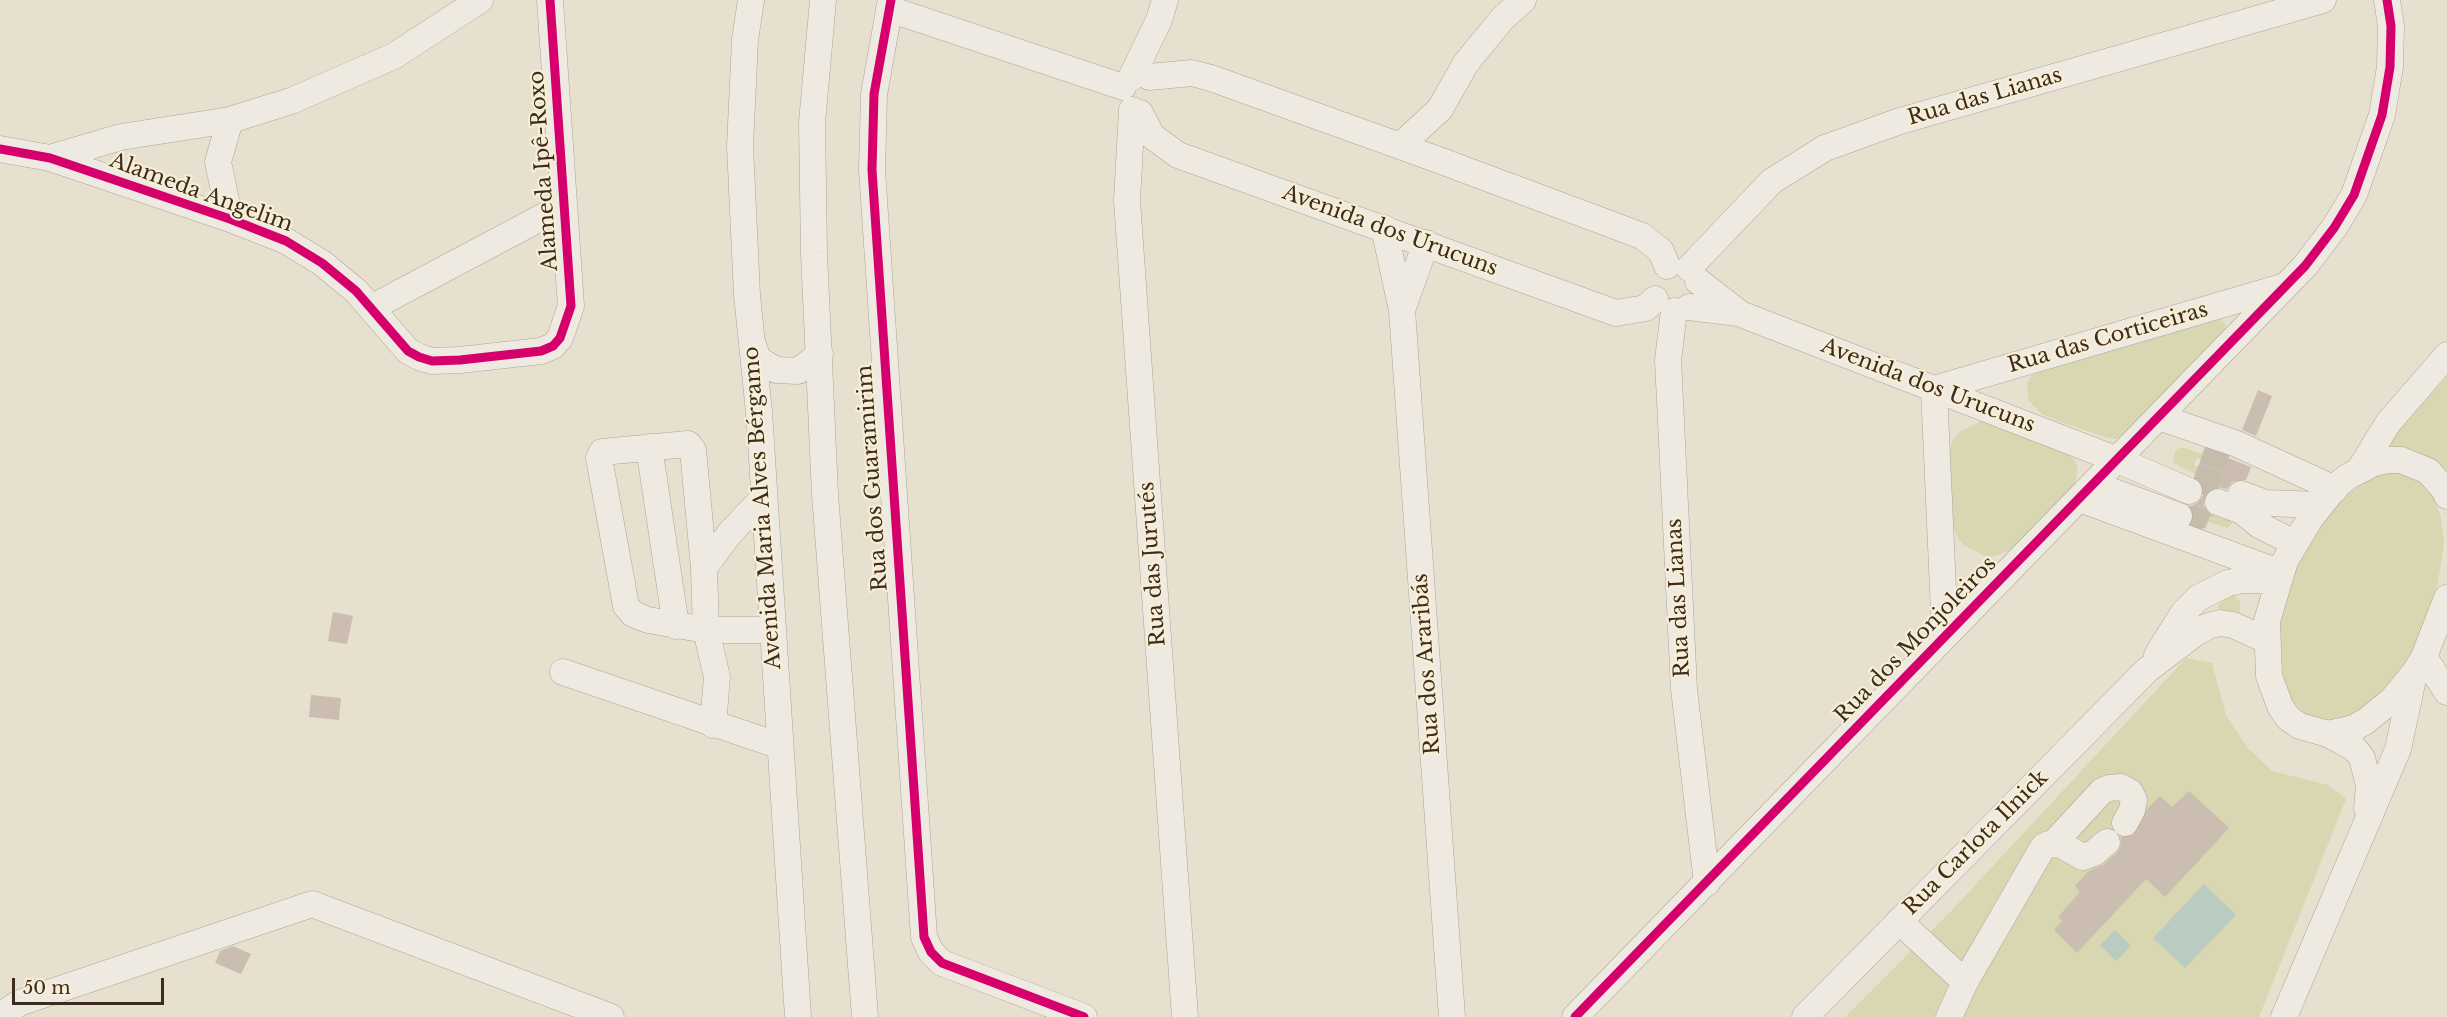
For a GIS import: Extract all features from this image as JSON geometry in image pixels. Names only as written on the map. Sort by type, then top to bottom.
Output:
[{"type":"street","points":[[50,158],[121,136],[230,120],[291,100],[394,56],[480,0]]},
{"type":"street","name":"Alameda Ipê-Roxo","points":[[550,0],[571,306],[560,338]]},
{"type":"street","name":"Avenida Maria Alves Bérgamo","points":[[751,0],[745,40],[740,146],[750,339],[764,496],[798,1017]]},
{"type":"street","points":[[823,0],[813,123],[814,253],[825,494],[865,1017]]},
{"type":"street","name":"Rua das Jurutés","points":[[1165,0],[1135,93],[1127,201],[1185,1017]]},
{"type":"street","points":[[1400,146],[1440,109],[1466,63],[1503,18],[1523,0]]},
{"type":"street","name":"Rua das Lianas","points":[[1685,272],[1772,181],[1825,148],[1900,121],[2323,0]]},
{"type":"street","name":"Rua dos Monjoleiros","points":[[1575,1017],[1707,883],[1945,634],[2087,492],[2282,287],[2305,266],[2334,228],[2354,195],[2367,164],[2382,115],[2390,67],[2388,0]]},
{"type":"street","name":"Avenida dos Urucuns","points":[[890,4],[1135,93],[1192,73],[1436,159],[1642,236],[1738,313]]},
{"type":"street","name":"Rua dos Guaramirim","points":[[890,4],[874,94],[872,170],[920,908],[924,937],[931,952],[942,963],[1084,1017]]},
{"type":"street","name":"Avenida dos Urucuns","points":[[1135,93],[1152,136],[1172,152],[1616,313],[1673,306],[1738,313],[1934,389],[2139,438]]},
{"type":"street","points":[[1436,159],[1440,109]]},
{"type":"street","points":[[230,120],[218,162],[230,219]]},
{"type":"street","name":"Alameda Angelim","points":[[0,149],[50,158],[230,219],[303,251],[340,277],[371,308],[408,351],[432,361],[528,355],[553,346],[560,338]]},
{"type":"street","points":[[371,308],[563,206]]},
{"type":"street","name":"Rua dos Araribás","points":[[1384,228],[1402,310],[1452,1017]]},
{"type":"street","name":"Rua dos Araribás","points":[[1402,310],[1426,243]]},
{"type":"street","points":[[1685,272],[1698,295],[1673,306],[1653,291],[1656,276],[1685,272]]},
{"type":"street","name":"Rua das Corticeiras","points":[[1934,389],[2282,287]]},
{"type":"street","name":"Rua das Lianas","points":[[1673,306],[1668,360],[1684,689],[1707,883]]},
{"type":"street","points":[[750,339],[758,359],[776,370],[798,371],[820,354]]},
{"type":"street","points":[[2364,825],[2369,800],[2368,771],[2354,748],[2328,734],[2300,726],[2288,718],[2280,706],[2269,676],[2267,621],[2284,565],[2331,493],[2360,469],[2388,423],[2447,355]]},
{"type":"street","points":[[2188,387],[2194,418],[2208,442]]},
{"type":"street","points":[[1934,389],[1945,634]]},
{"type":"street","points":[[2139,438],[2208,442],[2331,493]]},
{"type":"street","points":[[2139,438],[2191,484]]},
{"type":"street","points":[[713,725],[717,677],[706,630],[704,568],[693,450],[688,444],[602,452],[599,458],[626,606],[633,614],[648,620],[706,630],[773,630]]},
{"type":"street","points":[[649,447],[676,626]]},
{"type":"street","points":[[2360,469],[2388,460],[2412,463],[2428,471],[2437,479],[2447,496]]},
{"type":"street","points":[[2239,463],[2331,493]]},
{"type":"street","points":[[2087,492],[2179,516]]},
{"type":"street","points":[[2087,492],[2201,534],[2233,538],[2246,547],[2284,565]]},
{"type":"street","points":[[2284,565],[2259,525],[2242,511],[2227,493],[2265,503],[2331,493]]},
{"type":"street","points":[[704,568],[730,533],[764,496]]},
{"type":"street","points":[[2201,534],[2212,590]]},
{"type":"street","name":"Rua Carlota Ilnick","points":[[2147,670],[2184,612],[2198,598],[2212,590],[2284,565]]},
{"type":"street","points":[[2284,1017],[2398,749],[2419,664],[2447,598]]},
{"type":"street","name":"Rua Carlota Ilnick","points":[[1805,1017],[2147,670],[2196,632],[2208,626],[2220,623],[2233,625],[2266,640]]},
{"type":"street","points":[[2328,734],[2354,728],[2378,714],[2419,664]]},
{"type":"street","points":[[2419,664],[2447,693]]},
{"type":"street","points":[[563,672],[780,747]]},
{"type":"street","points":[[2053,844],[2102,791],[2109,788],[2121,787],[2130,792],[2134,800],[2125,823]]},
{"type":"street","points":[[1949,1017],[1965,982],[2043,847],[2053,844],[2061,845],[2083,857],[2094,853],[2107,842]]},
{"type":"street","points":[[0,1016],[19,1003],[312,904],[611,1017]]},
{"type":"street","points":[[1899,921],[1965,982]]},
{"type":"green space","points":[[2216,317],[2226,324],[2223,334],[2125,435],[2115,439],[2104,437],[2058,421],[2042,414],[2028,400],[2027,383],[2037,368]]},
{"type":"green space","points":[[2447,377],[2447,472],[2435,461],[2390,446],[2388,442]]},
{"type":"green space","points":[[1981,421],[2070,453],[2078,468],[2075,485],[2015,548],[1995,556],[1985,556],[1965,546],[1953,528],[1949,454],[1952,442],[1958,433]]},
{"type":"green space","points":[[2181,447],[2203,454],[2201,459],[2197,458],[2194,465],[2198,467],[2195,474],[2173,463],[2175,451]]},
{"type":"green space","points":[[2399,472],[2421,480],[2433,495],[2441,518],[2444,544],[2436,594],[2413,651],[2383,692],[2349,717],[2328,721],[2306,715],[2291,700],[2281,674],[2279,623],[2297,566],[2314,531],[2345,495],[2378,474]]},
{"type":"green space","points":[[2217,506],[2235,520],[2228,528],[2208,522]]},
{"type":"green space","points":[[2232,592],[2240,602],[2240,616],[2218,609],[2218,605]]},
{"type":"green space","points":[[2186,658],[2212,663],[2226,715],[2247,747],[2272,771],[2328,785],[2346,799],[2259,1017],[1845,1017],[1952,910]]},
{"type":"shaded area","points":[[2204,884],[2236,915],[2185,968],[2153,938]]},
{"type":"shaded area","points":[[2115,930],[2131,946],[2116,961],[2100,945]]},
{"type":"building","points":[[2258,390],[2272,396],[2256,436],[2242,430]]},
{"type":"building","points":[[2205,449],[2251,467],[2246,480],[2232,482],[2227,489],[2216,487],[2208,491],[2203,505],[2213,516],[2210,517],[2205,529],[2191,524],[2194,514],[2190,506],[2197,503],[2203,496],[2201,483],[2194,477]]},
{"type":"building","points":[[333,612],[353,616],[347,644],[328,641]]},
{"type":"building","points":[[311,695],[341,698],[339,720],[309,717]]},
{"type":"building","points":[[2189,791],[2229,828],[2165,897],[2146,879],[2077,953],[2054,930],[2062,921],[2058,917],[2080,892],[2075,886],[2089,871],[2103,865],[2117,853],[2121,846],[2121,837],[2133,835],[2147,809],[2160,796],[2172,807]]},
{"type":"building","points":[[233,946],[251,954],[241,974],[215,963],[220,951]]},
{"type":"tunnel","points":[[2204,450],[2232,460]]},
{"type":"tunnel","points":[[2194,477],[2223,488]]},
{"type":"tunnel","points":[[2179,516],[2206,526]]},
{"type":"cycle path","points":[[0,149],[50,158],[230,219],[286,241],[322,263],[356,291],[408,351],[419,357],[432,361],[460,360],[541,351],[553,346],[560,338],[571,306],[550,0]]},
{"type":"cycle path","points":[[891,0],[874,94],[872,170],[924,937],[931,952],[942,963],[1084,1017]]},
{"type":"cycle path","points":[[1575,1017],[2305,266],[2334,228],[2354,195],[2382,115],[2390,67],[2391,26],[2387,0]]}]
